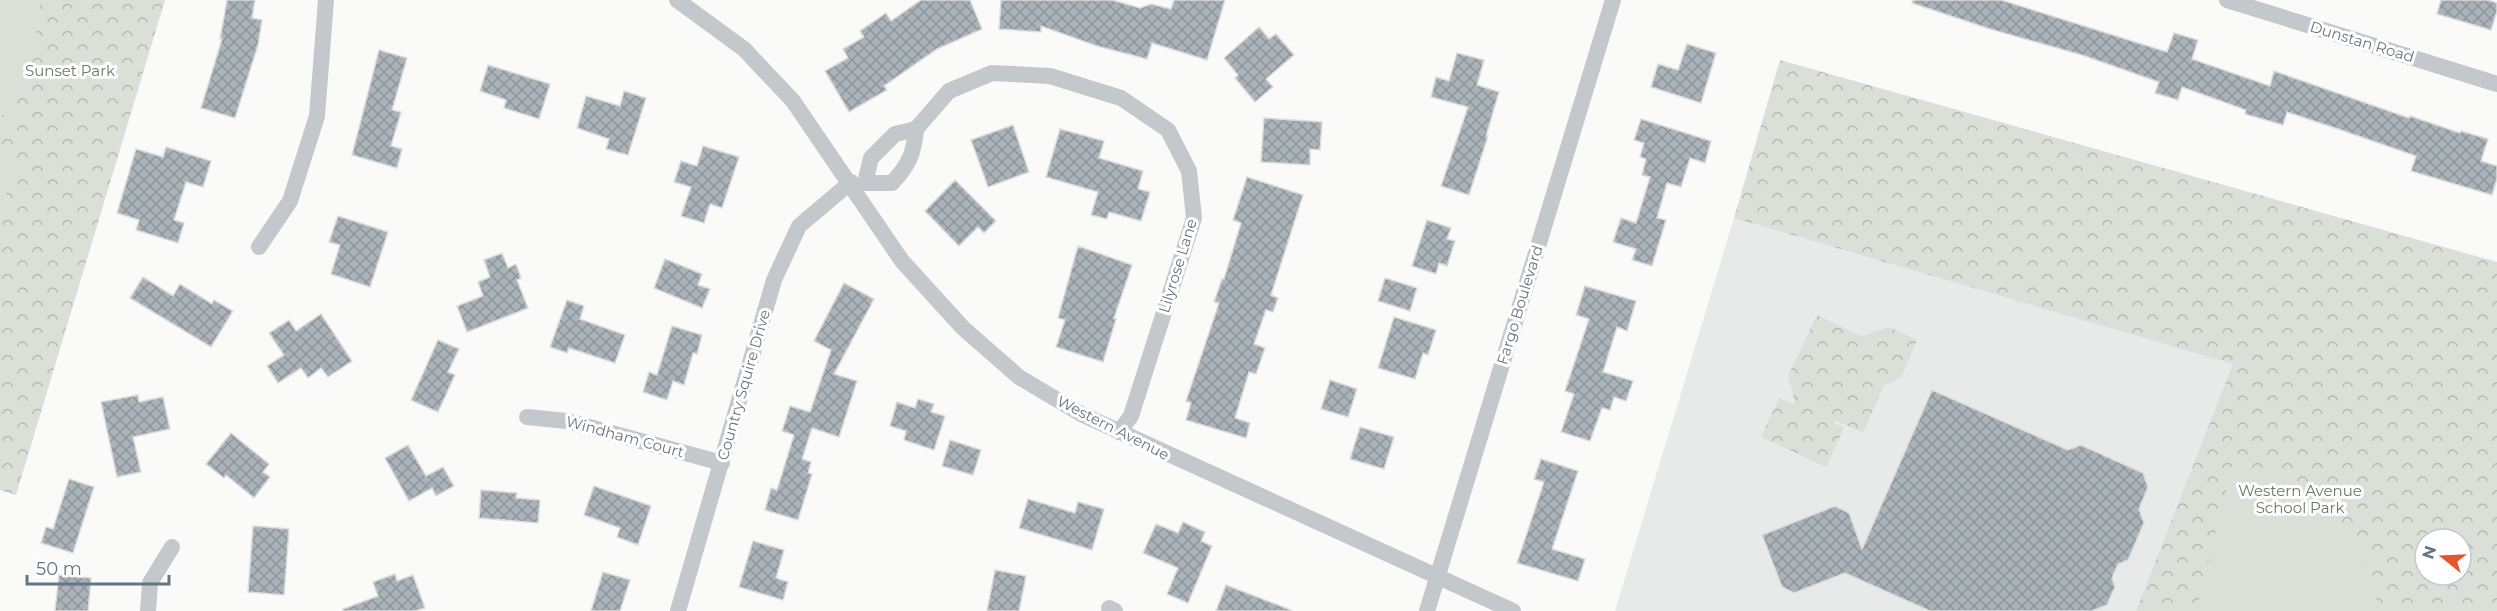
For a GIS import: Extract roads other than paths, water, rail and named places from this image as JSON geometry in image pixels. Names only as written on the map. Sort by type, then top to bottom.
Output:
[{"type":"street","points":[[259,247],[290,201],[317,116],[326,0]]},
{"type":"street","name":"Western Avenue","points":[[677,0],[744,49],[793,101],[851,182],[902,261],[963,328],[1019,377],[1081,414],[1513,611]]},
{"type":"street","name":"Fargo Boulevard","points":[[1427,611],[1613,0]]},
{"type":"street","name":"Dunstan Road","points":[[2227,0],[2497,84]]},
{"type":"street","name":"Lilyrose Lane","points":[[916,129],[949,91],[992,73],[1050,76],[1121,98],[1168,130],[1190,171],[1194,218],[1131,416],[1119,432]]},
{"type":"street","name":"Country Squire Drive","points":[[678,611],[774,280],[800,226],[851,182]]},
{"type":"street","name":"Windham Court","points":[[527,417],[567,421],[722,463]]},
{"type":"street","points":[[148,611],[150,583],[172,548]]},
{"type":"park label","name":"Sunset Park","points":[[70,71]]},
{"type":"park label","name":"Western Avenue School Park","points":[[2300,500]]}]
